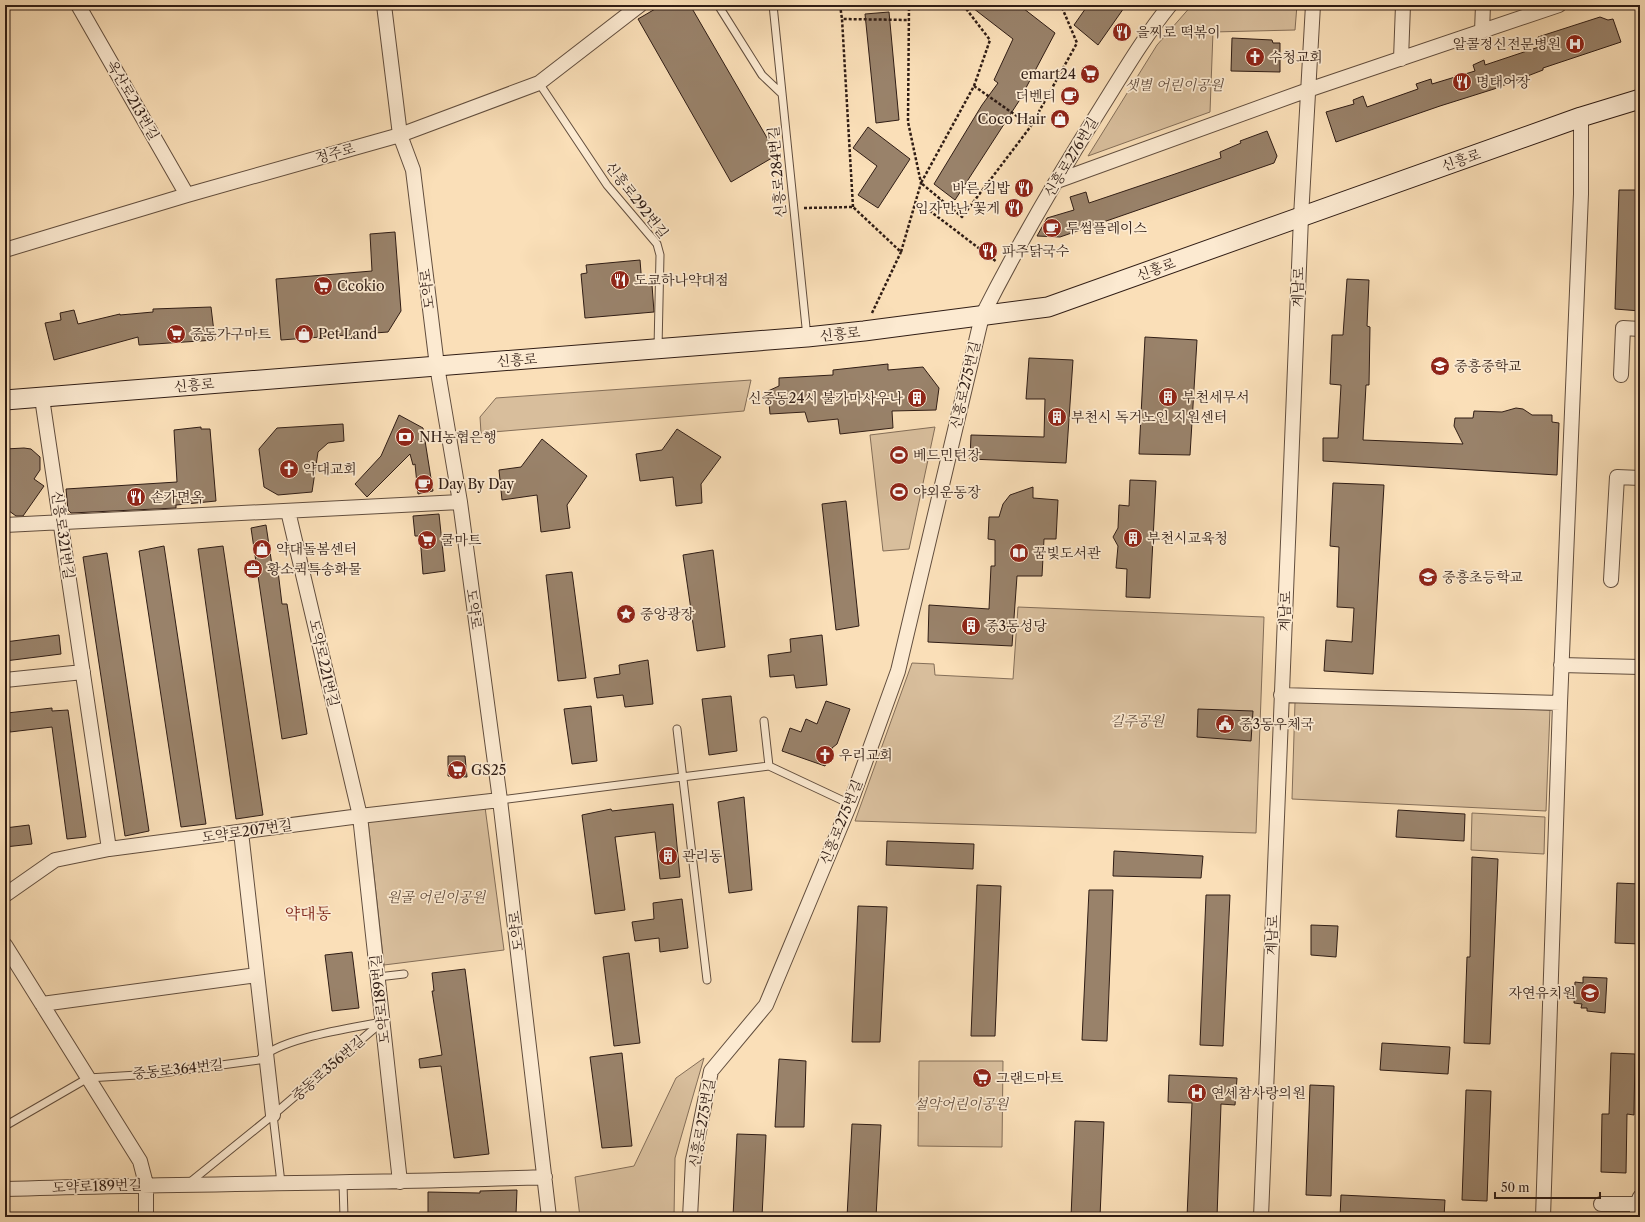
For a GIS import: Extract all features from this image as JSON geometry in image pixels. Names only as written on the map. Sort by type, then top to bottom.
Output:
[{"type":"street","name":"옥산로213번길","points":[[78,5],[187,195]]},
{"type":"street","name":"도약로","points":[[384,5],[400,135],[413,170],[436,366],[460,502],[500,800],[549,1217]]},
{"type":"street","name":"정주로","points":[[5,250],[187,195],[400,135],[539,83],[640,5]]},
{"type":"street","name":"신흥로276번길","points":[[982,316],[1006,269],[1057,180],[1150,29],[1170,5]]},
{"type":"street","name":"계남로","points":[[1261,1217],[1301,217],[1313,5]]},
{"type":"street","points":[[1401,59],[1403,5]]},
{"type":"street","points":[[1482,31],[1483,5]]},
{"type":"street","points":[[1057,180],[1308,90],[1559,5]]},
{"type":"street","name":"신흥로","points":[[5,400],[807,337],[1048,307],[1582,117],[1640,99]]},
{"type":"street","points":[[1543,1217],[1561,665],[1581,194],[1582,117]]},
{"type":"street","name":"신흥로275번길","points":[[690,1217],[693,1161],[711,1071],[766,1004],[850,804],[898,672],[982,316]]},
{"type":"street","points":[[1621,375],[1624,328],[1640,329]]},
{"type":"street","name":"신흥로321번길","points":[[42,398],[109,849]]},
{"type":"street","points":[[1611,580],[1617,477],[1640,478]]},
{"type":"street","points":[[5,525],[460,502]]},
{"type":"street","name":"도약로221번길","points":[[288,511],[360,816]]},
{"type":"street","points":[[1561,665],[1640,667]]},
{"type":"street","points":[[5,680],[83,672]]},
{"type":"street","points":[[1281,695],[1560,703]]},
{"type":"street","name":"도약로207번길","points":[[5,895],[55,860],[109,849],[360,816],[500,800]]},
{"type":"street","name":"도약로189번길","points":[[360,816],[400,1182]]},
{"type":"street","name":"중동로356번길","points":[[241,832],[273,1115]]},
{"type":"street","points":[[5,945],[140,1161],[146,1184],[146,1217]]},
{"type":"street","points":[[42,1004],[257,975]]},
{"type":"street","name":"도약로189번길","points":[[5,1189],[146,1184],[400,1182],[545,1177]]},
{"type":"street","points":[[1601,1204],[1638,1206]]},
{"type":"lane","points":[[718,5],[762,75],[782,94]]},
{"type":"lane","name":"신흥로284번길","points":[[773,5],[807,337]]},
{"type":"lane","name":"신흥로292번길","points":[[539,83],[606,185],[657,244],[660,256],[658,348]]},
{"type":"lane","points":[[764,721],[769,766]]},
{"type":"lane","points":[[677,729],[707,980]]},
{"type":"lane","points":[[500,800],[769,766],[850,804]]},
{"type":"lane","points":[[378,977],[404,974]]},
{"type":"lane","name":"중동로356번길","points":[[266,1052],[315,1035],[382,1022]]},
{"type":"lane","name":"중동로356번길","points":[[281,1183],[273,1115],[382,1022]]},
{"type":"lane","name":"중동로364번길","points":[[5,1126],[88,1078],[154,1074],[259,1060],[266,1052]]},
{"type":"lane","points":[[189,1184],[273,1115]]},
{"type":"lane","points":[[342,1183],[344,1217]]},
{"type":"path","points":[[840,5],[853,207],[901,252]]},
{"type":"path","points":[[909,5],[908,122],[921,183],[962,217],[1031,126],[1077,43],[1061,5]]},
{"type":"path","points":[[864,331],[901,252],[921,183],[974,86],[990,40],[964,5]]},
{"type":"path","points":[[842,19],[909,20]]},
{"type":"path","points":[[974,86],[1031,126]]},
{"type":"path","points":[[940,199],[930,211],[1006,269]]},
{"type":"path","points":[[793,208],[853,207]]},
{"type":"green space","name":"샛별 어린이공원","points":[[1192,5],[1297,5],[1295,30],[1213,32],[1210,112],[1088,156],[1157,45]]},
{"type":"green space","points":[[751,380],[744,411],[481,433],[480,417],[496,398]]},
{"type":"green space","name":"야외운동장","points":[[935,427],[909,549],[883,551],[870,435]]},
{"type":"green space","name":"길주공원","points":[[1018,607],[1264,617],[1256,833],[855,821],[912,663],[934,664],[935,675],[1013,679]]},
{"type":"green space","points":[[1295,702],[1550,710],[1546,811],[1292,799]]},
{"type":"green space","name":"원골 어린이공원","points":[[485,807],[504,950],[384,965],[368,821]]},
{"type":"green space","points":[[1472,813],[1545,817],[1544,854],[1471,850]]},
{"type":"green space","points":[[704,1058],[675,1158],[674,1217],[580,1217],[575,1177],[634,1166],[676,1078]]},
{"type":"green space","name":"설악어린이공원","points":[[919,1061],[1003,1061],[1002,1147],[918,1146]]},
{"type":"building","points":[[662,5],[690,5],[777,155],[731,182],[638,19]]},
{"type":"building","points":[[969,5],[1019,5],[1055,33],[1019,101],[955,200],[934,184],[982,105],[998,83],[994,80],[1013,39]]},
{"type":"building","points":[[1088,5],[1126,5],[1098,45],[1074,25]]},
{"type":"building","points":[[889,12],[899,120],[876,123],[865,14]]},
{"type":"building","points":[[1600,17],[1608,20],[1613,19],[1621,42],[1543,68],[1543,70],[1494,89],[1336,142],[1326,112],[1354,104],[1353,100],[1363,96],[1367,107],[1418,89],[1416,84],[1431,79],[1432,84],[1475,71],[1473,65],[1484,60],[1485,65],[1542,46],[1538,37]]},
{"type":"building","name":"수청교회","points":[[1232,38],[1272,40],[1273,43],[1280,43],[1280,72],[1231,71]]},
{"type":"building","points":[[868,127],[910,159],[878,208],[858,195],[877,166],[853,148]]},
{"type":"building","points":[[1267,131],[1277,156],[1274,163],[1060,237],[1037,236],[1047,218],[1074,210],[1070,197],[1086,192],[1089,203],[1221,158],[1220,152],[1241,143],[1240,141]]},
{"type":"building","points":[[1619,190],[1640,190],[1640,311],[1615,309]]},
{"type":"building","points":[[395,232],[401,311],[388,332],[281,340],[276,279],[372,271],[370,234]]},
{"type":"building","points":[[640,260],[642,285],[652,285],[654,312],[585,318],[581,274],[587,273],[586,265]]},
{"type":"building","points":[[1347,279],[1369,280],[1367,326],[1370,327],[1369,385],[1366,385],[1363,440],[1463,444],[1454,426],[1455,418],[1473,418],[1474,411],[1502,412],[1516,408],[1523,409],[1532,415],[1552,415],[1552,422],[1559,423],[1557,475],[1323,461],[1323,438],[1338,438],[1341,385],[1330,384],[1332,335],[1343,335]]},
{"type":"building","points":[[211,307],[215,340],[139,345],[138,337],[54,360],[45,323],[61,320],[60,313],[74,310],[78,324],[120,314],[153,312],[153,309]]},
{"type":"building","name":"부천세무서","points":[[1145,337],[1197,340],[1190,455],[1139,454]]},
{"type":"building","name":"부천시 독거노인 지원센터","points":[[1029,358],[1073,360],[1066,463],[970,459],[971,435],[1044,437],[1045,399],[1026,399]]},
{"type":"building","points":[[888,364],[888,370],[923,367],[939,388],[936,410],[892,411],[893,428],[840,434],[838,419],[808,422],[805,412],[770,414],[768,391],[779,386],[779,378],[833,375],[833,370]]},
{"type":"building","points":[[399,415],[423,428],[433,491],[418,494],[415,464],[413,465],[410,454],[367,497],[355,484],[381,456]]},
{"type":"building","name":"약대교회","points":[[343,424],[344,441],[328,443],[318,452],[312,492],[278,495],[264,487],[259,449],[277,428]]},
{"type":"building","points":[[201,427],[201,429],[210,429],[216,501],[176,505],[176,508],[71,513],[68,510],[66,489],[177,482],[174,430]]},
{"type":"building","points":[[677,429],[721,457],[701,484],[702,503],[676,506],[673,477],[640,481],[636,454],[662,450]]},
{"type":"building","points":[[542,439],[587,476],[567,505],[570,528],[541,532],[537,495],[502,500],[499,470],[521,467]]},
{"type":"building","points":[[5,449],[31,449],[40,457],[40,470],[34,479],[44,486],[23,516],[16,516],[5,508]]},
{"type":"building","name":"부천시교육청","points":[[1130,480],[1156,481],[1150,598],[1126,597],[1127,569],[1116,568],[1118,546],[1113,537],[1118,528],[1119,505],[1129,506]]},
{"type":"building","points":[[1333,483],[1384,485],[1373,674],[1324,671],[1326,640],[1352,642],[1354,608],[1337,607],[1339,547],[1330,546]]},
{"type":"building","name":"꿈빛도서관","points":[[1033,487],[1033,498],[1058,500],[1056,539],[1044,539],[1042,576],[1017,576],[1012,646],[928,642],[929,605],[989,609],[991,566],[995,566],[995,540],[988,539],[989,517],[999,517],[1003,504],[1010,495]]},
{"type":"building","points":[[846,501],[859,626],[836,630],[822,504]]},
{"type":"building","points":[[439,514],[445,571],[423,574],[420,536],[415,536],[413,516]]},
{"type":"building","points":[[266,525],[273,572],[278,571],[282,604],[287,604],[307,734],[282,739],[251,528]]},
{"type":"building","points":[[164,546],[206,824],[181,827],[139,551]]},
{"type":"building","points":[[223,546],[263,815],[236,819],[198,549]]},
{"type":"building","points":[[713,550],[725,647],[697,651],[683,555]]},
{"type":"building","points":[[107,553],[149,831],[125,836],[83,557]]},
{"type":"building","points":[[572,572],[586,678],[558,681],[546,575]]},
{"type":"building","points":[[59,635],[61,654],[5,661],[5,642]]},
{"type":"building","points":[[822,635],[827,685],[796,688],[794,675],[770,677],[768,655],[791,652],[790,639]]},
{"type":"building","points":[[648,660],[653,704],[625,707],[623,695],[597,698],[594,678],[620,674],[619,665]]},
{"type":"building","points":[[731,696],[737,751],[709,755],[702,699]]},
{"type":"building","points":[[826,701],[850,709],[837,744],[832,748],[825,766],[782,751],[790,728],[801,732],[806,719],[817,724]]},
{"type":"building","points":[[591,706],[597,761],[572,764],[564,709]]},
{"type":"building","points":[[52,708],[52,711],[68,710],[86,837],[67,839],[52,727],[10,732],[7,713]]},
{"type":"building","name":"중3동우체국","points":[[1198,709],[1253,711],[1251,741],[1197,737]]},
{"type":"building","name":"GS25","points":[[448,756],[465,756],[467,777],[448,776]]},
{"type":"building","points":[[744,797],[752,890],[729,893],[718,802]]},
{"type":"building","points":[[673,804],[680,877],[660,879],[655,832],[615,837],[625,910],[595,914],[582,815],[611,809],[612,811]]},
{"type":"building","points":[[1398,810],[1465,814],[1464,841],[1396,837]]},
{"type":"building","points":[[29,825],[32,844],[5,847],[5,828]]},
{"type":"building","points":[[887,841],[974,844],[973,869],[886,865]]},
{"type":"building","points":[[1114,851],[1203,856],[1201,878],[1113,876]]},
{"type":"building","points":[[1472,857],[1498,859],[1490,1044],[1464,1043],[1467,957],[1470,957]]},
{"type":"building","points":[[1617,883],[1640,884],[1640,944],[1615,943]]},
{"type":"building","points":[[977,885],[1001,886],[995,1036],[971,1036]]},
{"type":"building","points":[[1089,890],[1113,890],[1107,1041],[1082,1040]]},
{"type":"building","points":[[1206,895],[1230,895],[1223,1046],[1200,1045]]},
{"type":"building","points":[[682,899],[688,948],[660,952],[659,938],[635,941],[632,922],[654,919],[653,903]]},
{"type":"building","points":[[858,906],[887,907],[880,1042],[852,1042]]},
{"type":"building","points":[[1311,925],[1338,926],[1336,957],[1311,955]]},
{"type":"building","points":[[352,952],[359,1008],[332,1011],[325,955]]},
{"type":"building","points":[[629,953],[640,1043],[614,1046],[603,957]]},
{"type":"building","points":[[465,969],[489,1154],[454,1158],[441,1066],[420,1068],[419,1059],[442,1055],[432,991],[434,991],[432,973]]},
{"type":"building","name":"자연유치원","points":[[1583,977],[1607,978],[1605,1013],[1587,1011],[1587,1008],[1581,1008],[1582,1004],[1574,1003],[1575,982],[1583,983]]},
{"type":"building","points":[[1382,1043],[1450,1047],[1448,1074],[1380,1070]]},
{"type":"building","points":[[622,1053],[632,1146],[602,1148],[590,1057]]},
{"type":"building","points":[[1611,1053],[1635,1054],[1634,1115],[1627,1114],[1626,1173],[1601,1172],[1602,1114],[1609,1114]]},
{"type":"building","points":[[779,1059],[806,1061],[804,1127],[775,1127]]},
{"type":"building","points":[[1169,1075],[1237,1078],[1235,1105],[1221,1104],[1217,1217],[1187,1217],[1192,1103],[1168,1102]]},
{"type":"building","points":[[1310,1085],[1334,1086],[1331,1196],[1306,1195]]},
{"type":"building","points":[[1466,1090],[1491,1091],[1487,1201],[1462,1200]]},
{"type":"building","points":[[1075,1121],[1104,1122],[1100,1217],[1071,1217]]},
{"type":"building","points":[[852,1124],[881,1125],[876,1217],[847,1217]]},
{"type":"building","points":[[737,1134],[766,1135],[762,1217],[733,1217]]},
{"type":"building","points":[[517,1190],[516,1214],[473,1214],[473,1217],[451,1217],[451,1214],[428,1214],[428,1192],[480,1193],[480,1191]]},
{"type":"building","points":[[1341,1195],[1445,1200],[1444,1217],[1340,1217]]},
{"type":"place","name":"을찌로 떡볶이","points":[[1122,32]]},
{"type":"place","name":"알콜정신전문병원","points":[[1575,44]]},
{"type":"place","name":"수청교회","points":[[1255,57]]},
{"type":"place","name":"emart24","points":[[1090,74]]},
{"type":"place","name":"명태어장","points":[[1462,82]]},
{"type":"place","name":"더벤티","points":[[1070,96]]},
{"type":"place","name":"Coco Hair","points":[[1060,119]]},
{"type":"place","name":"바른 김밥","points":[[1024,188]]},
{"type":"place","name":"임자만난 꽃게","points":[[1014,208]]},
{"type":"place","name":"투썸플레이스","points":[[1052,228]]},
{"type":"place","name":"파주닭국수","points":[[988,251]]},
{"type":"place","name":"도쿄하나약대점","points":[[620,280]]},
{"type":"place","name":"Ccokio","points":[[323,286]]},
{"type":"place","name":"중동가구마트","points":[[176,334]]},
{"type":"place","name":"Pet Land","points":[[304,334]]},
{"type":"place","name":"중흥중학교","points":[[1440,366]]},
{"type":"place","name":"부천세무서","points":[[1168,397]]},
{"type":"place","name":"신중동24시 불가마사우나","points":[[917,398]]},
{"type":"place","name":"부천시 독거노인 지원센터","points":[[1057,417]]},
{"type":"place","name":"NH농협은행","points":[[405,437]]},
{"type":"place","name":"베드민턴장","points":[[899,455]]},
{"type":"place","name":"약대교회","points":[[289,469]]},
{"type":"place","name":"Day By Day","points":[[424,484]]},
{"type":"place","name":"야외운동장","points":[[899,492]]},
{"type":"place","name":"손가면옥","points":[[136,497]]},
{"type":"place","name":"부천시교육청","points":[[1133,538]]},
{"type":"place","name":"쿨마트","points":[[427,540]]},
{"type":"place","name":"약대돌봄센터","points":[[262,549]]},
{"type":"place","name":"꿈빛도서관","points":[[1019,553]]},
{"type":"place","name":"황소퀵특송화물","points":[[253,569]]},
{"type":"place","name":"중흥초등학교","points":[[1428,577]]},
{"type":"place","name":"중앙광장","points":[[626,614]]},
{"type":"place","name":"중3동성당","points":[[971,626]]},
{"type":"place","name":"중3동우체국","points":[[1225,724]]},
{"type":"place","name":"우리교회","points":[[825,755]]},
{"type":"place","name":"GS25","points":[[457,770]]},
{"type":"place","name":"관리동","points":[[668,856]]},
{"type":"place","name":"자연유치원","points":[[1590,993]]},
{"type":"place","name":"그랜드마트","points":[[982,1078]]},
{"type":"place","name":"연세참사랑의원","points":[[1197,1093]]},
{"type":"district","name":"약대동","points":[[308,913]]}]
